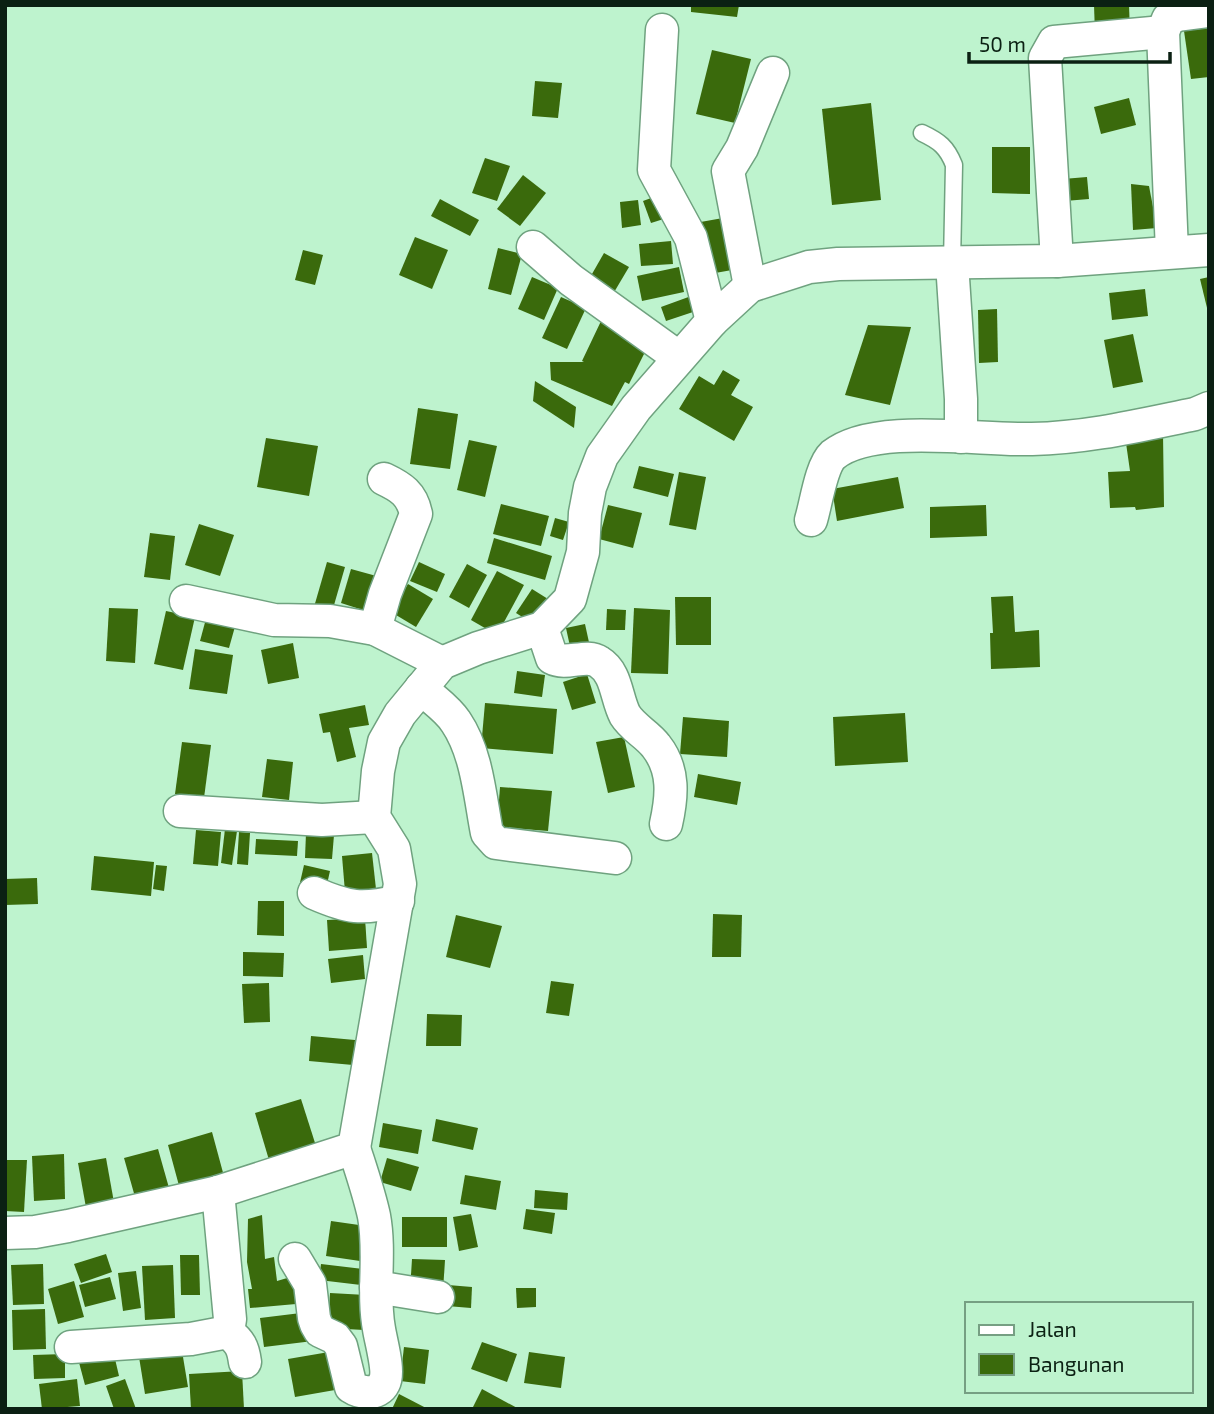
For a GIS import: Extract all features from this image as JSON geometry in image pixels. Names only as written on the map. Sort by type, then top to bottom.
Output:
[{"type":"street","points":[[1172,252],[1163,32],[1168,19],[1209,11]]},
{"type":"street","points":[[662,30],[654,170],[691,238],[712,321]]},
{"type":"street","points":[[1057,261],[1045,58],[1049,48],[1054,42],[1163,32]]},
{"type":"street","points":[[750,286],[728,171],[742,148],[772,73]]},
{"type":"street","points":[[533,247],[571,280],[678,357]]},
{"type":"street","points":[[295,1259],[310,1284],[314,1318],[320,1331],[335,1338],[341,1346],[351,1387],[369,1392],[379,1389],[385,1382],[376,1287],[378,1253],[374,1216],[354,1148],[400,884],[394,849],[374,817],[378,771],[384,742],[400,714],[442,663],[478,648],[542,628],[570,600],[583,552],[585,513],[590,487],[602,456],[636,408],[678,357],[750,286],[809,267],[838,264],[1057,261],[1209,250]]},
{"type":"street","points":[[952,263],[961,437]]},
{"type":"street","points":[[811,520],[831,457],[841,450],[872,439],[922,436],[1032,439],[1091,435],[1195,414],[1209,408]]},
{"type":"street","points":[[375,629],[385,594],[416,514],[410,496],[402,488],[384,479]]},
{"type":"street","points":[[186,601],[274,620],[330,621],[375,629],[442,663]]},
{"type":"street","points":[[542,628],[552,658],[562,662],[594,659],[603,664],[610,674],[626,717],[656,746],[672,786],[666,824]]},
{"type":"street","points":[[421,688],[446,710],[460,729],[475,774],[486,833],[491,840],[496,843],[615,858]]},
{"type":"street","points":[[180,811],[322,820],[374,817]]},
{"type":"street","points":[[314,893],[346,906],[371,908],[398,901]]},
{"type":"street","points":[[5,1233],[35,1232],[68,1226],[218,1192],[354,1148]]},
{"type":"street","points":[[218,1192],[230,1319],[228,1332]]},
{"type":"street","points":[[376,1287],[438,1297]]},
{"type":"street","points":[[71,1347],[191,1339],[228,1332]]},
{"type":"street","points":[[228,1332],[244,1349],[244,1362]]},
{"type":"lane","points":[[922,133],[939,141],[948,151],[954,165],[952,263]]},
{"type":"building","points":[[691,5],[739,5],[737,17],[691,12]]},
{"type":"building","points":[[1094,5],[1129,5],[1130,33],[1095,34]]},
{"type":"building","points":[[1209,28],[1209,77],[1191,79],[1184,31]]},
{"type":"building","points":[[712,50],[751,59],[735,123],[696,114]]},
{"type":"building","points":[[535,81],[562,83],[558,118],[532,116]]},
{"type":"building","points":[[1129,98],[1136,125],[1101,134],[1094,107]]},
{"type":"building","points":[[871,103],[881,200],[832,205],[822,109]]},
{"type":"building","points":[[992,147],[1030,147],[1030,194],[992,193]]},
{"type":"building","points":[[485,158],[510,166],[497,201],[472,193]]},
{"type":"building","points":[[523,175],[546,193],[520,226],[497,209]]},
{"type":"building","points":[[1087,177],[1089,199],[1065,201],[1063,179]]},
{"type":"building","points":[[1131,184],[1149,186],[1157,228],[1133,230]]},
{"type":"building","points":[[662,194],[670,217],[651,223],[643,201]]},
{"type":"building","points":[[440,199],[479,220],[470,236],[431,216]]},
{"type":"building","points":[[638,200],[641,225],[622,228],[620,202]]},
{"type":"building","points":[[723,218],[732,270],[704,275],[695,223]]},
{"type":"building","points":[[415,237],[448,250],[432,289],[399,275]]},
{"type":"building","points":[[671,241],[673,264],[641,266],[639,244]]},
{"type":"building","points":[[498,248],[522,254],[511,295],[488,289]]},
{"type":"building","points":[[303,250],[323,255],[315,285],[295,280]]},
{"type":"building","points":[[604,253],[629,267],[613,294],[588,281]]},
{"type":"building","points":[[679,267],[684,292],[642,301],[637,276]]},
{"type":"building","points":[[532,277],[558,288],[544,320],[518,309]]},
{"type":"building","points":[[1209,277],[1209,312],[1208,312],[1200,279]]},
{"type":"building","points":[[1145,289],[1148,316],[1112,320],[1109,293]]},
{"type":"building","points":[[694,295],[699,310],[666,321],[661,307]]},
{"type":"building","points":[[561,297],[586,308],[567,349],[542,338]]},
{"type":"building","points":[[997,309],[998,362],[979,363],[978,310]]},
{"type":"building","points":[[602,319],[650,342],[629,384],[625,382],[612,406],[551,380],[550,362],[584,362],[582,361]]},
{"type":"building","points":[[868,325],[911,327],[890,405],[845,395]]},
{"type":"building","points":[[1133,334],[1143,382],[1113,388],[1104,340]]},
{"type":"building","points":[[723,370],[740,380],[731,395],[753,407],[734,441],[679,409],[699,376],[714,385]]},
{"type":"building","points":[[535,381],[576,407],[574,428],[533,401]]},
{"type":"building","points":[[418,408],[458,414],[450,469],[410,464]]},
{"type":"building","points":[[1163,433],[1164,507],[1136,510],[1135,507],[1110,508],[1108,472],[1130,471],[1125,436]]},
{"type":"building","points":[[266,438],[318,446],[309,496],[257,487]]},
{"type":"building","points":[[469,440],[497,446],[485,497],[457,490]]},
{"type":"building","points":[[639,466],[674,474],[668,497],[633,488]]},
{"type":"building","points":[[679,472],[706,477],[696,530],[669,525]]},
{"type":"building","points":[[898,477],[904,508],[837,521],[832,489]]},
{"type":"building","points":[[501,504],[549,516],[541,546],[493,534]]},
{"type":"building","points":[[608,505],[642,513],[633,548],[599,539]]},
{"type":"building","points":[[986,505],[987,536],[930,538],[930,507]]},
{"type":"building","points":[[555,518],[569,522],[563,540],[550,536]]},
{"type":"building","points":[[199,524],[234,535],[220,576],[185,565]]},
{"type":"building","points":[[150,533],[175,536],[170,580],[144,577]]},
{"type":"building","points":[[494,538],[552,556],[545,580],[487,563]]},
{"type":"building","points":[[327,562],[345,567],[332,612],[314,607]]},
{"type":"building","points":[[419,562],[445,574],[437,592],[410,581]]},
{"type":"building","points":[[467,564],[487,575],[469,608],[449,597]]},
{"type":"building","points":[[351,569],[380,577],[369,612],[341,603]]},
{"type":"building","points":[[497,571],[524,585],[497,635],[471,620]]},
{"type":"building","points":[[408,584],[433,599],[416,627],[391,612]]},
{"type":"building","points":[[532,589],[548,599],[532,623],[516,613]]},
{"type":"building","points":[[1013,596],[1015,632],[1039,630],[1040,667],[991,669],[991,597]]},
{"type":"building","points":[[675,597],[711,597],[711,645],[676,645]]},
{"type":"building","points":[[109,608],[138,609],[135,663],[106,661]]},
{"type":"building","points":[[634,608],[670,610],[668,674],[631,673]]},
{"type":"building","points":[[607,609],[626,610],[625,630],[606,630]]},
{"type":"building","points":[[166,611],[195,617],[183,670],[154,664]]},
{"type":"building","points":[[207,615],[236,623],[229,648],[200,641]]},
{"type":"building","points":[[585,624],[590,647],[571,651],[566,628]]},
{"type":"building","points":[[293,643],[299,678],[268,684],[261,650]]},
{"type":"building","points":[[195,649],[233,655],[227,694],[189,689]]},
{"type":"building","points":[[517,671],[545,675],[542,697],[514,693]]},
{"type":"building","points":[[587,674],[596,703],[572,710],[563,682]]},
{"type":"building","points":[[485,703],[557,709],[553,754],[481,748]]},
{"type":"building","points":[[365,705],[369,725],[349,728],[356,757],[337,762],[330,732],[323,733],[319,714]]},
{"type":"building","points":[[905,713],[908,762],[835,766],[833,717]]},
{"type":"building","points":[[683,717],[729,721],[727,757],[680,754]]},
{"type":"building","points":[[624,737],[635,787],[608,793],[596,742]]},
{"type":"building","points":[[182,742],[211,745],[204,798],[175,794]]},
{"type":"building","points":[[267,759],[293,762],[289,800],[262,797]]},
{"type":"building","points":[[698,774],[741,782],[737,805],[694,797]]},
{"type":"building","points":[[500,787],[552,791],[548,831],[497,827]]},
{"type":"building","points":[[225,829],[237,831],[232,865],[221,863]]},
{"type":"building","points":[[196,830],[221,832],[218,866],[193,864]]},
{"type":"building","points":[[239,832],[250,833],[248,865],[237,864]]},
{"type":"building","points":[[306,833],[334,835],[332,859],[305,858]]},
{"type":"building","points":[[256,839],[298,841],[297,856],[255,854]]},
{"type":"building","points":[[372,853],[376,889],[345,892],[342,856]]},
{"type":"building","points":[[94,856],[154,862],[151,896],[91,890]]},
{"type":"building","points":[[156,865],[167,866],[164,891],[153,889]]},
{"type":"building","points":[[304,865],[330,871],[325,893],[299,887]]},
{"type":"building","points":[[37,878],[38,904],[5,905],[5,879]]},
{"type":"building","points":[[258,901],[284,901],[284,936],[257,935]]},
{"type":"building","points":[[713,914],[742,915],[741,957],[712,957]]},
{"type":"building","points":[[456,915],[502,926],[490,968],[446,957]]},
{"type":"building","points":[[365,918],[367,948],[329,951],[327,920]]},
{"type":"building","points":[[243,952],[284,953],[283,977],[243,976]]},
{"type":"building","points":[[363,955],[365,979],[331,983],[328,959]]},
{"type":"building","points":[[551,981],[574,984],[569,1016],[546,1013]]},
{"type":"building","points":[[269,983],[270,1022],[244,1023],[242,984]]},
{"type":"building","points":[[427,1014],[462,1015],[461,1046],[426,1046]]},
{"type":"building","points":[[311,1036],[355,1040],[353,1065],[309,1061]]},
{"type":"building","points":[[301,1099],[316,1146],[269,1160],[255,1113]]},
{"type":"building","points":[[436,1119],[478,1128],[473,1150],[432,1141]]},
{"type":"building","points":[[383,1123],[422,1130],[418,1154],[379,1147]]},
{"type":"building","points":[[212,1132],[225,1180],[181,1193],[168,1145]]},
{"type":"building","points":[[158,1149],[171,1195],[137,1204],[124,1158]]},
{"type":"building","points":[[64,1154],[65,1199],[34,1201],[32,1156]]},
{"type":"building","points":[[106,1158],[115,1208],[87,1213],[78,1163]]},
{"type":"building","points":[[387,1158],[419,1167],[411,1191],[380,1182]]},
{"type":"building","points":[[5,1160],[27,1160],[24,1212],[5,1211]]},
{"type":"building","points":[[465,1175],[501,1181],[496,1210],[460,1204]]},
{"type":"building","points":[[535,1190],[568,1193],[567,1210],[534,1208]]},
{"type":"building","points":[[526,1209],[555,1213],[552,1234],[523,1229]]},
{"type":"building","points":[[471,1214],[478,1247],[459,1251],[453,1217]]},
{"type":"building","points":[[262,1215],[265,1259],[274,1257],[277,1281],[294,1276],[296,1304],[250,1308],[248,1289],[252,1289],[247,1262],[248,1219]]},
{"type":"building","points":[[402,1217],[447,1217],[447,1247],[402,1247]]},
{"type":"building","points":[[331,1221],[366,1226],[360,1261],[326,1256]]},
{"type":"building","points":[[106,1254],[112,1272],[81,1283],[74,1264]]},
{"type":"building","points":[[180,1255],[199,1255],[200,1295],[181,1295]]},
{"type":"building","points":[[412,1259],[445,1260],[443,1291],[410,1290]]},
{"type":"building","points":[[43,1264],[44,1304],[13,1305],[11,1265]]},
{"type":"building","points":[[321,1264],[363,1269],[361,1285],[319,1280]]},
{"type":"building","points":[[173,1265],[175,1318],[145,1320],[142,1266]]},
{"type":"building","points":[[136,1271],[141,1308],[123,1311],[118,1273]]},
{"type":"building","points":[[110,1277],[116,1299],[85,1307],[79,1285]]},
{"type":"building","points":[[74,1281],[84,1317],[58,1324],[48,1289]]},
{"type":"building","points":[[448,1285],[472,1287],[471,1308],[447,1306]]},
{"type":"building","points":[[516,1288],[536,1288],[536,1307],[517,1308]]},
{"type":"building","points":[[330,1293],[366,1295],[364,1330],[328,1328]]},
{"type":"building","points":[[45,1309],[46,1349],[13,1350],[12,1310]]},
{"type":"building","points":[[309,1312],[313,1341],[264,1347],[260,1318]]},
{"type":"building","points":[[482,1342],[517,1354],[507,1382],[471,1369]]},
{"type":"building","points":[[112,1346],[119,1376],[85,1385],[77,1355]]},
{"type":"building","points":[[404,1347],[429,1350],[425,1384],[400,1381]]},
{"type":"building","points":[[182,1351],[188,1387],[145,1394],[139,1357]]},
{"type":"building","points":[[329,1352],[335,1390],[295,1397],[288,1359]]},
{"type":"building","points":[[529,1352],[565,1357],[561,1388],[524,1383]]},
{"type":"building","points":[[65,1354],[65,1378],[34,1379],[33,1355]]},
{"type":"building","points":[[242,1371],[244,1409],[191,1409],[189,1374]]},
{"type":"building","points":[[77,1379],[80,1406],[42,1409],[39,1384]]},
{"type":"building","points":[[125,1379],[136,1409],[114,1409],[106,1386]]},
{"type":"building","points":[[482,1389],[519,1409],[472,1409]]},
{"type":"building","points":[[399,1394],[428,1409],[392,1409]]}]
